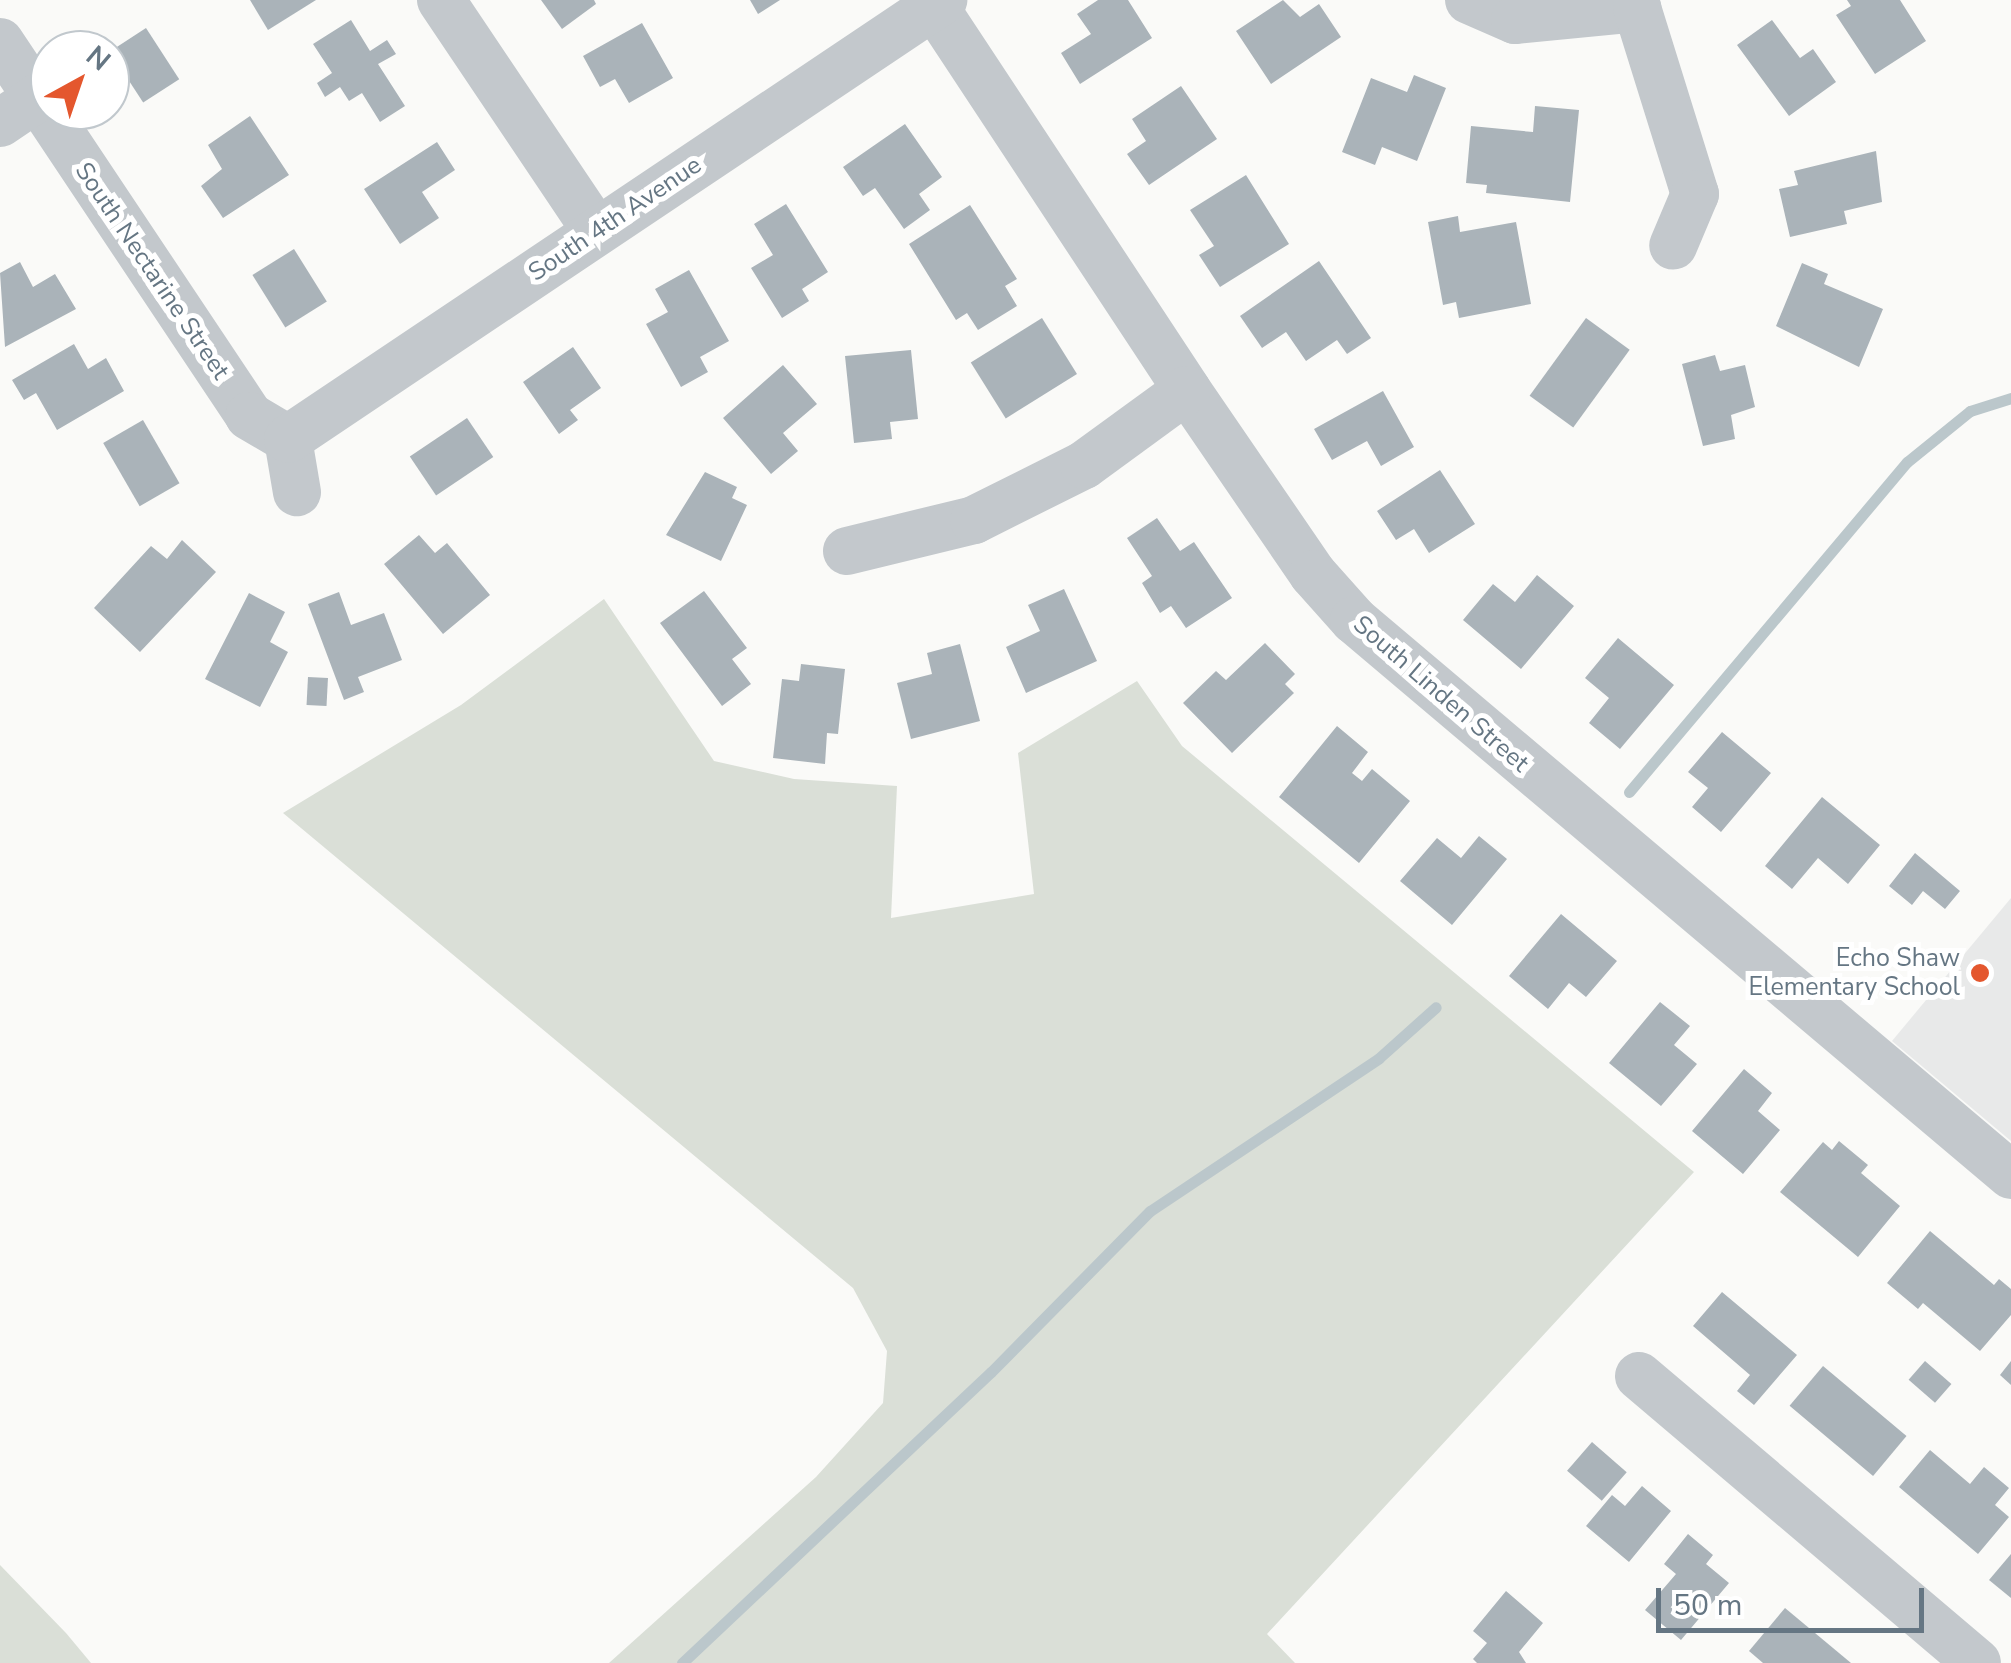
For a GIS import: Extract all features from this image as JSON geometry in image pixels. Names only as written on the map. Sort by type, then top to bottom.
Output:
[{"type":"street","points":[[441,0],[596,231]]},
{"type":"street","points":[[1468,0],[1516,20],[1645,4],[1695,194],[1673,246]]},
{"type":"street","name":"South 4th Avenue","points":[[288,439],[936,2]]},
{"type":"street","name":"South Linden Street","points":[[936,2],[1187,390],[1313,574],[1354,620],[2011,1174]]},
{"type":"street","name":"South Nectarine Street","points":[[0,42],[18,110],[249,416],[288,439]]},
{"type":"street","points":[[847,551],[974,520],[1084,465],[1187,390]]},
{"type":"street","points":[[288,439],[297,492]]},
{"type":"street","points":[[1639,1376],[1977,1663]]},
{"type":"shaded area","points":[[604,599],[714,761],[794,779],[897,786],[891,918],[1034,894],[1018,753],[1137,681],[1182,746],[1694,1172],[1267,1634],[1295,1663],[609,1663],[816,1477],[883,1403],[887,1351],[853,1288],[283,813],[461,705]]},
{"type":"shaded area","name":"Echo Shaw Elementary School","points":[[2011,898],[2011,1141],[1892,1041]]},
{"type":"shaded area","points":[[0,1565],[66,1633],[91,1663],[0,1663]]},
{"type":"building","points":[[250,0],[316,0],[268,30]]},
{"type":"building","points":[[541,0],[594,0],[596,4],[562,29]]},
{"type":"building","points":[[750,0],[780,0],[758,14]]},
{"type":"building","points":[[1098,0],[1128,0],[1152,38],[1080,84],[1061,53],[1091,34],[1077,14]]},
{"type":"building","points":[[1283,0],[1300,17],[1319,4],[1341,37],[1271,84],[1236,31]]},
{"type":"building","points":[[1847,0],[1900,0],[1926,41],[1875,74],[1836,15],[1851,6]]},
{"type":"building","points":[[351,20],[370,51],[387,40],[396,54],[378,64],[405,106],[380,122],[362,93],[349,101],[340,87],[325,97],[317,83],[332,73],[313,44]]},
{"type":"building","points":[[1772,20],[1800,58],[1813,49],[1836,82],[1789,116],[1737,45]]},
{"type":"building","points":[[642,23],[673,78],[629,103],[615,79],[600,87],[583,56]]},
{"type":"building","points":[[146,28],[179,79],[143,103],[130,82],[130,38]]},
{"type":"building","points":[[1414,75],[1446,88],[1417,161],[1382,147],[1375,165],[1342,152],[1371,78],[1407,92]]},
{"type":"building","points":[[1181,86],[1217,139],[1149,185],[1127,154],[1146,141],[1132,119]]},
{"type":"building","points":[[1535,106],[1579,110],[1570,202],[1486,193],[1487,185],[1466,183],[1471,126],[1533,132]]},
{"type":"building","points":[[250,116],[289,175],[223,218],[201,186],[222,169],[208,145]]},
{"type":"building","points":[[905,124],[942,177],[919,194],[930,210],[904,229],[875,188],[863,196],[843,167]]},
{"type":"building","points":[[437,142],[455,170],[422,192],[439,218],[400,244],[364,189]]},
{"type":"building","points":[[1876,151],[1882,202],[1844,211],[1847,224],[1790,237],[1779,189],[1798,185],[1794,171]]},
{"type":"building","points":[[1246,175],[1289,244],[1220,287],[1199,255],[1214,246],[1190,210]]},
{"type":"building","points":[[786,204],[828,272],[802,289],[809,301],[782,318],[751,268],[773,255],[754,224]]},
{"type":"building","points":[[970,205],[1017,279],[1005,286],[1017,306],[978,330],[967,313],[956,320],[909,244]]},
{"type":"building","points":[[1458,216],[1460,232],[1516,222],[1531,304],[1459,318],[1456,302],[1443,305],[1428,222]]},
{"type":"building","points":[[294,249],[327,302],[285,328],[252,275]]},
{"type":"building","points":[[1319,261],[1371,338],[1347,354],[1337,340],[1306,361],[1286,332],[1262,348],[1240,316]]},
{"type":"building","points":[[20,262],[33,287],[55,274],[76,309],[5,347],[0,273]]},
{"type":"building","points":[[1802,263],[1828,274],[1824,284],[1883,309],[1859,367],[1776,326]]},
{"type":"building","points":[[689,270],[729,341],[700,357],[708,372],[681,387],[646,324],[668,312],[655,289]]},
{"type":"building","points":[[1042,318],[1077,374],[1006,418],[971,363]]},
{"type":"building","points":[[1586,318],[1630,350],[1573,427],[1530,396]]},
{"type":"building","points":[[74,344],[88,369],[106,358],[124,391],[57,430],[36,393],[24,400],[12,380]]},
{"type":"building","points":[[573,347],[601,388],[570,410],[578,420],[559,434],[523,382]]},
{"type":"building","points":[[911,350],[918,419],[890,422],[892,439],[854,443],[845,356]]},
{"type":"building","points":[[1715,355],[1720,371],[1745,365],[1755,407],[1731,415],[1735,439],[1703,446],[1682,364]]},
{"type":"building","points":[[783,365],[817,404],[783,433],[798,451],[771,474],[723,418]]},
{"type":"building","points":[[1383,391],[1414,447],[1381,466],[1367,441],[1332,460],[1314,429]]},
{"type":"building","points":[[467,418],[493,457],[436,496],[410,457]]},
{"type":"building","points":[[143,420],[180,483],[140,506],[103,443]]},
{"type":"building","points":[[1440,470],[1475,524],[1429,553],[1414,529],[1396,540],[1377,511]]},
{"type":"building","points":[[705,472],[737,487],[732,498],[747,505],[721,561],[666,535]]},
{"type":"building","points":[[1157,518],[1180,551],[1194,542],[1232,598],[1186,628],[1171,606],[1160,613],[1142,583],[1152,576],[1127,538]]},
{"type":"building","points":[[419,535],[435,553],[447,543],[490,595],[443,634],[384,564]]},
{"type":"building","points":[[182,540],[216,572],[140,652],[94,608],[151,546],[167,559]]},
{"type":"building","points":[[1537,575],[1574,606],[1521,669],[1463,620],[1493,584],[1515,602]]},
{"type":"building","points":[[1064,589],[1097,661],[1026,693],[1006,647],[1040,631],[1028,605]]},
{"type":"building","points":[[704,591],[747,648],[732,659],[751,684],[722,706],[660,623]]},
{"type":"building","points":[[339,592],[351,625],[384,613],[402,660],[358,677],[364,692],[344,700],[308,604]]},
{"type":"building","points":[[249,593],[285,612],[270,642],[288,652],[260,707],[205,679]]},
{"type":"building","points":[[1618,638],[1674,685],[1620,749],[1589,723],[1609,698],[1585,678]]},
{"type":"building","points":[[1265,643],[1295,674],[1285,684],[1294,693],[1232,753],[1183,703],[1216,671],[1226,680]]},
{"type":"building","points":[[960,644],[980,721],[911,739],[897,683],[932,674],[927,653]]},
{"type":"building","points":[[801,664],[845,669],[838,734],[827,733],[825,764],[773,758],[782,679],[799,681]]},
{"type":"building","points":[[308,677],[328,678],[327,706],[307,705]]},
{"type":"building","points":[[1337,726],[1368,752],[1352,773],[1362,781],[1372,769],[1410,801],[1359,863],[1279,797]]},
{"type":"building","points":[[1722,732],[1771,773],[1721,832],[1692,807],[1708,788],[1688,772]]},
{"type":"building","points":[[1822,797],[1880,845],[1848,884],[1818,858],[1792,889],[1765,866]]},
{"type":"building","points":[[1479,836],[1507,859],[1452,925],[1400,881],[1437,838],[1461,858]]},
{"type":"building","points":[[1915,853],[1960,891],[1945,909],[1923,891],[1912,905],[1889,886]]},
{"type":"building","points":[[1561,914],[1617,961],[1586,997],[1569,983],[1548,1009],[1509,976]]},
{"type":"building","points":[[1660,1002],[1690,1026],[1674,1045],[1697,1064],[1661,1106],[1609,1063]]},
{"type":"building","points":[[1744,1069],[1772,1093],[1758,1111],[1780,1130],[1743,1174],[1692,1131]]},
{"type":"building","points":[[1839,1141],[1868,1165],[1861,1173],[1900,1206],[1858,1257],[1780,1192],[1823,1142],[1832,1150]]},
{"type":"building","points":[[1930,1231],[1994,1285],[1999,1279],[2011,1289],[2011,1315],[1980,1351],[1923,1303],[1918,1309],[1887,1283]]},
{"type":"building","points":[[1722,1292],[1797,1355],[1754,1405],[1737,1391],[1750,1375],[1693,1326]]},
{"type":"building","points":[[1925,1361],[1951,1384],[1935,1403],[1909,1380]]},
{"type":"building","points":[[2011,1361],[2011,1385],[2000,1375]]},
{"type":"building","points":[[1823,1366],[1906,1436],[1873,1476],[1790,1406]]},
{"type":"building","points":[[1592,1442],[1627,1472],[1602,1501],[1567,1471]]},
{"type":"building","points":[[1930,1450],[1970,1484],[1984,1467],[2009,1488],[1995,1505],[2009,1517],[1978,1554],[1899,1487]]},
{"type":"building","points":[[1642,1486],[1671,1511],[1629,1562],[1586,1526],[1612,1495],[1625,1506]]},
{"type":"building","points":[[1688,1534],[1713,1555],[1706,1564],[1729,1583],[1681,1640],[1645,1610],[1676,1574],[1664,1564]]},
{"type":"building","points":[[2011,1554],[2011,1598],[1989,1580]]},
{"type":"building","points":[[1506,1591],[1543,1623],[1519,1652],[1526,1663],[1477,1663],[1473,1659],[1487,1643],[1473,1631]]},
{"type":"building","points":[[1785,1608],[1851,1663],[1763,1663],[1749,1651]]},
{"type":"waterway","points":[[1629,792],[1907,462],[1970,411],[2011,398]]},
{"type":"waterway","points":[[682,1663],[991,1372],[1150,1211],[1379,1058],[1436,1007]]},
{"type":"place","name":"Echo Shaw Elementary School","points":[[1980,973]]}]
